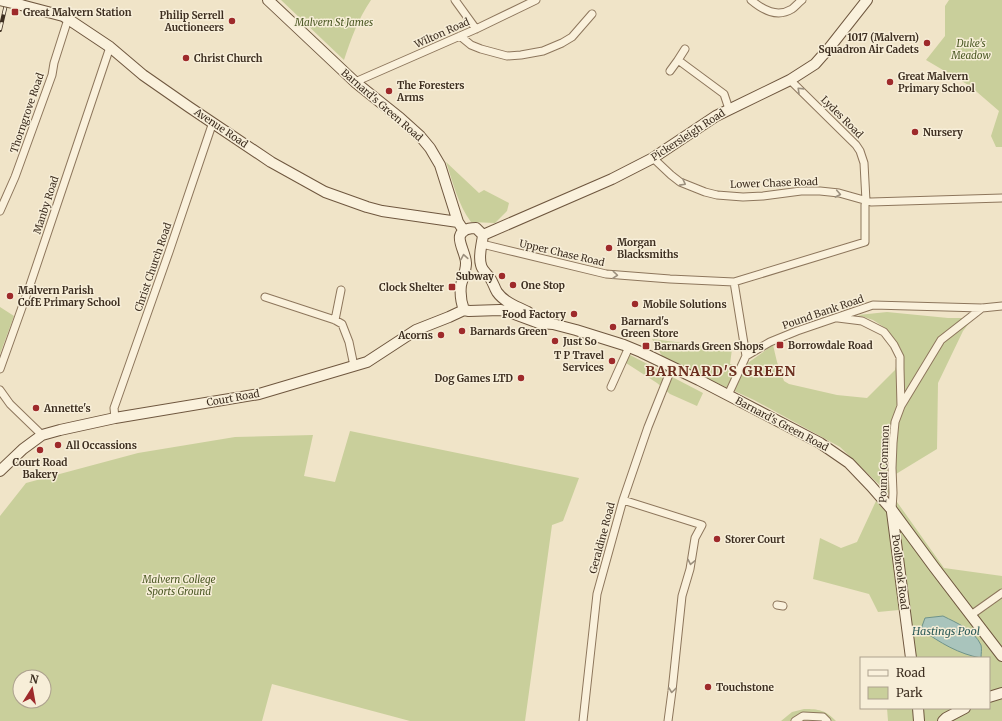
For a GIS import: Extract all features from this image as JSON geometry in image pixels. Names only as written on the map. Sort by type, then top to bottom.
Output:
[{"type":"main road","name":"Avenue Road","points":[[0,0],[64,16],[110,47],[143,75],[189,107],[271,162],[325,192],[382,211],[458,222]]},
{"type":"main road","name":"Barnard's Green Road","points":[[268,0],[355,82],[420,136],[430,148],[440,166],[458,222],[464,231]]},
{"type":"main road","name":"Pickersleigh Road","points":[[482,240],[612,179],[653,158],[716,116],[790,80],[815,64],[867,0]]},
{"type":"main road","points":[[464,310],[461,302],[461,286],[465,271],[465,256],[460,242],[460,235],[469,228],[476,228],[482,240]]},
{"type":"main road","name":"Barnard's Green Road","points":[[482,240],[479,253],[481,266],[498,292],[515,307],[553,324],[607,339],[629,347],[672,367],[820,442],[850,463],[892,510],[970,616],[1002,656]]},
{"type":"main road","points":[[481,311],[490,308],[495,304],[498,292]]},
{"type":"main road","name":"Barnard's Green Road","points":[[464,310],[500,310],[539,323],[553,324]]},
{"type":"main road","name":"Court Road","points":[[0,471],[23,449],[42,435],[115,418],[259,394],[354,366],[367,362],[416,330],[464,310]]},
{"type":"main road","name":"Poolbrook Road","points":[[892,510],[911,657]]},
{"type":"main road","points":[[990,697],[1002,692]]},
{"type":"main road","points":[[918,709],[919,721]]},
{"type":"main road","points":[[943,721],[963,709]]},
{"type":"street","points":[[455,0],[476,29]]},
{"type":"street","name":"Wilton Road","points":[[355,82],[476,29],[536,0]]},
{"type":"street","points":[[751,0],[760,8],[779,14],[793,8],[802,0]]},
{"type":"street","points":[[460,36],[471,45],[481,49],[507,56],[521,55],[543,51],[562,43],[572,37],[592,14]]},
{"type":"street","name":"Thorngrove Road","points":[[0,211],[15,177],[52,75],[54,63],[68,19]]},
{"type":"street","name":"Manby Road","points":[[0,369],[30,285],[110,47]]},
{"type":"street","points":[[670,72],[685,49]]},
{"type":"street","points":[[678,60],[724,94],[729,109]]},
{"type":"street","name":"Lydes Road","points":[[790,80],[856,145],[860,151],[864,163],[866,202]]},
{"type":"street","name":"Christ Church Road","points":[[115,418],[114,408],[213,122]]},
{"type":"street","name":"Lower Chase Road","points":[[653,158],[680,182],[699,190],[717,195],[743,197],[801,191],[820,191],[839,193],[866,202],[1002,198]]},
{"type":"street","name":"Upper Chase Road","points":[[482,240],[606,274],[734,282],[865,242],[866,202]]},
{"type":"street","points":[[728,395],[746,356],[734,282]]},
{"type":"street","points":[[335,320],[341,290]]},
{"type":"street","points":[[266,297],[335,320],[342,324],[349,342],[354,366]]},
{"type":"street","name":"Pound Bank Road","points":[[746,356],[770,342],[797,331],[873,305],[982,308],[1002,306]]},
{"type":"street","points":[[901,406],[941,340],[982,308]]},
{"type":"street","name":"Pound Common","points":[[836,318],[862,321],[884,332],[894,345],[900,357],[901,406],[895,422],[893,443],[892,510]]},
{"type":"street","points":[[611,387],[629,347]]},
{"type":"street","name":"Geraldine Road","points":[[584,721],[597,594],[623,500],[648,427],[672,367]]},
{"type":"street","points":[[0,390],[10,404],[42,435]]},
{"type":"street","points":[[623,500],[702,525],[695,538],[690,569],[682,596],[668,721]]},
{"type":"street","points":[[970,616],[1002,593]]},
{"type":"street","points":[[795,721],[803,716],[823,717],[827,721]]},
{"type":"green space","name":"Malvern St James","points":[[281,0],[371,0],[366,7],[352,37],[344,60]]},
{"type":"green space","name":"Duke's Meadow","points":[[949,0],[1002,0],[1002,147],[996,147],[991,136],[999,111],[970,86],[926,60],[945,36],[945,6]]},
{"type":"green space","points":[[446,162],[479,193],[484,190],[509,203],[507,211],[495,223],[471,222],[459,201]]},
{"type":"green space","points":[[0,307],[14,316],[0,354]]},
{"type":"green space","points":[[887,312],[948,318],[973,318],[963,331],[938,383],[937,449],[896,474],[897,502],[944,568],[1002,576],[1002,721],[888,721],[887,709],[990,709],[990,657],[914,657],[897,514],[888,493],[840,447],[754,400],[662,356],[652,339],[732,349],[730,364],[742,367],[773,345],[784,381],[789,384],[837,395],[867,398],[895,370],[901,349],[887,329],[873,320],[858,315]]},
{"type":"green space","points":[[630,355],[703,393],[697,406],[670,394],[657,383],[626,363]]},
{"type":"green space","name":"Malvern College Sports Ground","points":[[350,431],[579,478],[563,521],[552,525],[525,721],[410,721],[272,684],[262,721],[0,721],[0,516],[26,483],[138,453],[235,437],[313,435],[304,476],[335,482]]},
{"type":"green space","points":[[876,501],[887,512],[899,610],[878,612],[869,594],[813,579],[820,538],[841,548],[857,542]]},
{"type":"green space","points":[[804,709],[822,711],[836,721],[781,721],[792,712]]},
{"type":"water","name":"Hastings Pool","points":[[943,616],[970,631],[981,645],[981,657],[965,654],[935,639],[921,629],[925,618]]},
{"type":"railway","points":[[0,30],[7,0]]},
{"type":"place","name":"Great Malvern Station","points":[[15,12]]},
{"type":"place","name":"Philip Serrell Auctioneers","points":[[232,21]]},
{"type":"place","name":"1017 (Malvern) Squadron Air Cadets","points":[[927,43]]},
{"type":"place","name":"Christ Church","points":[[186,58]]},
{"type":"place","name":"Great Malvern Primary School","points":[[890,82]]},
{"type":"place","name":"The Foresters Arms","points":[[389,91]]},
{"type":"place","name":"Nursery","points":[[915,132]]},
{"type":"place","name":"Morgan Blacksmiths","points":[[609,248]]},
{"type":"place","name":"Subway","points":[[502,276]]},
{"type":"place","name":"One Stop","points":[[513,285]]},
{"type":"place","name":"Clock Shelter","points":[[452,287]]},
{"type":"place","name":"Malvern Parish CofE Primary School","points":[[10,296]]},
{"type":"place","name":"Mobile Solutions","points":[[635,304]]},
{"type":"place","name":"Food Factory","points":[[574,314]]},
{"type":"place","name":"Barnard's Green Store","points":[[613,327]]},
{"type":"place","name":"Barnards Green","points":[[462,331]]},
{"type":"place","name":"Acorns","points":[[441,335]]},
{"type":"place","name":"Just So","points":[[555,341]]},
{"type":"place","name":"Borrowdale Road","points":[[780,345]]},
{"type":"place","name":"Barnards Green Shops","points":[[646,346]]},
{"type":"place","name":"T P Travel Services","points":[[612,361]]},
{"type":"place","name":"Dog Games LTD","points":[[521,378]]},
{"type":"place","name":"Annette's","points":[[36,408]]},
{"type":"place","name":"All Occassions","points":[[58,445]]},
{"type":"place","name":"Court Road Bakery","points":[[40,450]]},
{"type":"place","name":"Storer Court","points":[[717,539]]},
{"type":"place","name":"Touchstone","points":[[708,687]]},
{"type":"district","name":"BARNARD'S GREEN","points":[[721,371]]}]
